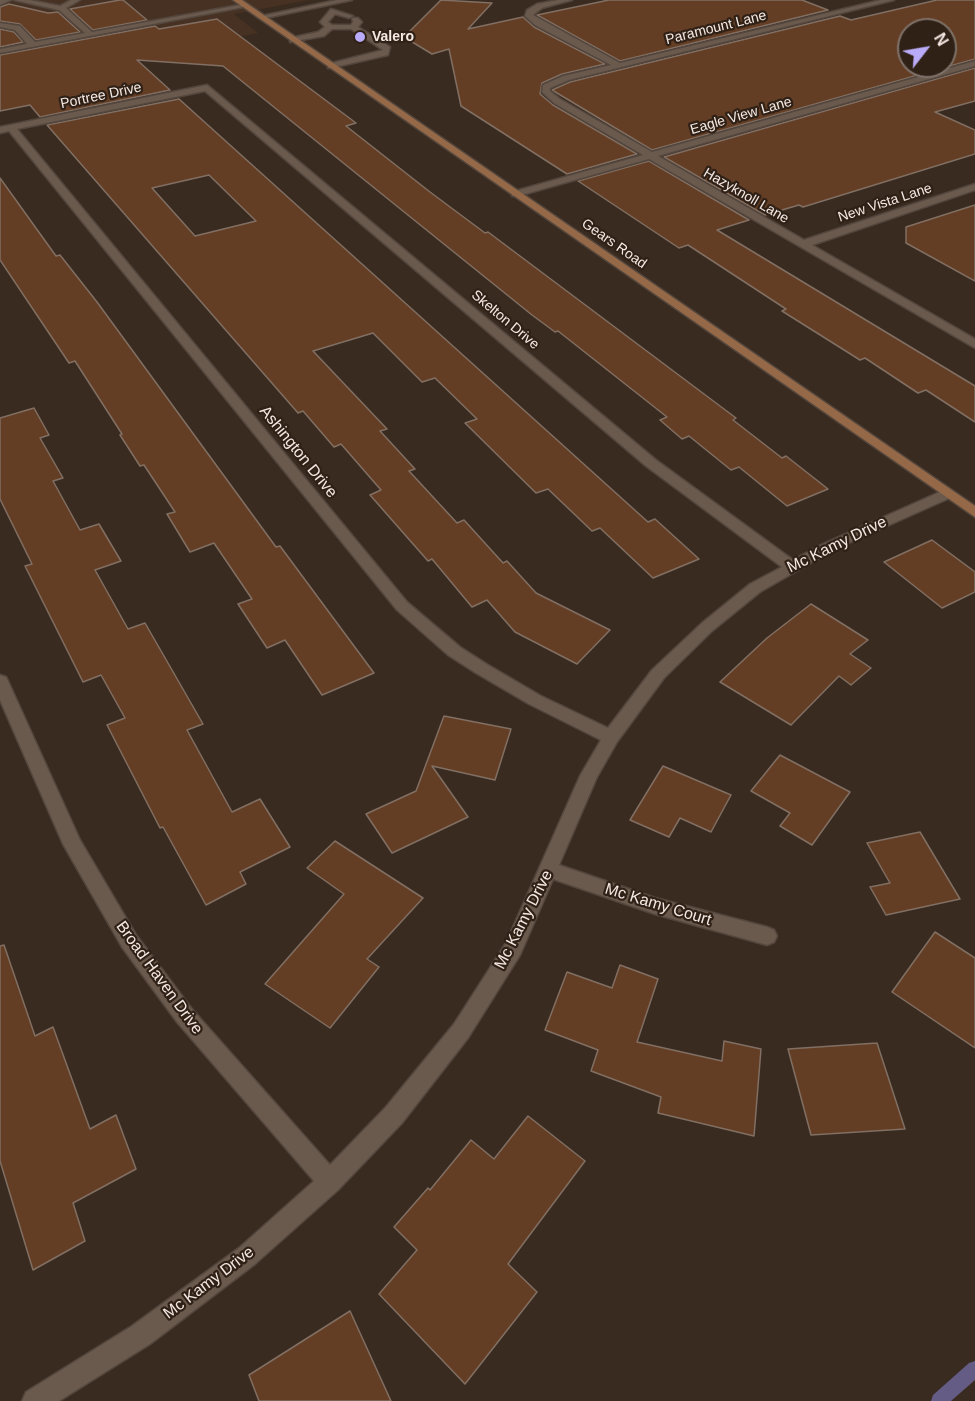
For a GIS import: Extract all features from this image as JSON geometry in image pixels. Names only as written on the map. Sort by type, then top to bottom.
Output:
[{"type":"main road","name":"Gears Road","points":[[237,0],[975,513]]},
{"type":"street","points":[[0,3],[7,0]]},
{"type":"street","points":[[18,0],[61,8],[91,34]]},
{"type":"street","points":[[61,8],[76,0]]},
{"type":"street","points":[[261,17],[348,0]]},
{"type":"street","points":[[568,0],[540,6],[530,12],[529,16],[618,65]]},
{"type":"street","name":"Paramount Lane","points":[[584,73],[890,0]]},
{"type":"street","points":[[324,5],[352,21],[387,49],[385,53],[331,66]]},
{"type":"street","points":[[203,6],[211,12]]},
{"type":"street","points":[[0,51],[245,6]]},
{"type":"street","points":[[330,27],[324,22],[334,11]]},
{"type":"street","points":[[293,40],[321,34],[330,27],[352,21]]},
{"type":"street","points":[[0,25],[16,28],[33,45]]},
{"type":"street","name":"Eagle View Lane","points":[[515,194],[975,63]]},
{"type":"street","name":"Hazyknoll Lane","points":[[584,73],[554,82],[546,87],[546,92],[556,101],[975,344]]},
{"type":"street","name":"Portree Drive","points":[[5,129],[207,88]]},
{"type":"street","name":"Skelton Drive","points":[[207,88],[651,463],[790,566]]},
{"type":"street","name":"Ashington Drive","points":[[5,129],[402,606],[454,651],[482,669],[535,700],[611,737]]},
{"type":"street","name":"New Vista Lane","points":[[802,244],[975,188]]},
{"type":"street","name":"Mc Kamy Drive","points":[[34,1401],[141,1335],[247,1256],[330,1182],[394,1115],[461,1032],[513,949],[550,870],[589,776],[611,737],[658,674],[707,627],[755,588],[790,566],[947,494]]},
{"type":"street","name":"Broad Haven Drive","points":[[0,681],[72,844],[129,941],[184,1015],[330,1182]]},
{"type":"street","name":"Mc Kamy Court","points":[[550,870],[655,906],[767,936]]},
{"type":"shaded area","points":[[0,0],[309,0],[234,14],[258,33],[0,84]]},
{"type":"building","points":[[120,0],[147,20],[93,30],[70,9]]},
{"type":"building","points":[[441,0],[492,3],[468,29],[523,17],[534,27],[605,64],[562,74],[542,83],[540,94],[553,105],[637,154],[567,174],[461,106],[449,49],[432,54],[404,37]]},
{"type":"building","points":[[609,0],[802,0],[828,10],[620,61],[537,15]]},
{"type":"building","points":[[937,0],[975,0],[975,59],[957,64],[957,18],[897,18],[897,78],[908,78],[652,150],[552,90],[570,82],[840,16],[851,20]]},
{"type":"building","points":[[9,4],[48,13],[58,12],[80,32],[36,40],[20,24],[0,21],[0,7]]},
{"type":"building","points":[[217,19],[356,123],[346,126],[430,192],[485,233],[488,232],[736,418],[733,420],[782,458],[786,456],[828,489],[787,506],[739,467],[731,470],[689,436],[682,439],[660,420],[667,417],[558,331],[555,332],[532,315],[223,66],[137,60],[170,90],[40,117],[30,105],[0,111],[0,55],[155,26],[159,29]]},
{"type":"building","points":[[0,29],[14,32],[23,42],[0,47]]},
{"type":"building","points":[[975,68],[975,101],[935,112],[975,130],[975,154],[803,207],[799,205],[765,215],[664,157],[940,78],[957,78],[957,73]]},
{"type":"building","points":[[179,99],[648,522],[655,519],[699,559],[653,578],[600,528],[592,531],[548,489],[536,493],[465,423],[477,419],[435,378],[422,382],[373,333],[313,351],[387,429],[380,431],[415,469],[409,471],[457,523],[464,520],[503,563],[507,561],[536,593],[610,630],[577,664],[515,632],[487,600],[472,607],[432,559],[428,561],[370,495],[381,490],[341,444],[334,447],[303,411],[298,413],[47,125]],"holes":[[[209,175],[256,221],[195,236],[152,188]]]},
{"type":"building","points":[[649,161],[749,220],[717,230],[975,386],[975,422],[926,390],[918,393],[865,358],[860,360],[782,311],[786,309],[688,245],[679,248],[578,181]]},
{"type":"building","points":[[0,178],[56,256],[60,255],[97,302],[276,547],[280,546],[374,673],[322,695],[285,640],[267,648],[238,604],[252,599],[214,543],[190,552],[167,514],[175,512],[144,465],[140,466],[75,361],[69,363],[0,260]]},
{"type":"building","points":[[975,205],[975,281],[906,243],[906,227]]},
{"type":"building","points":[[34,408],[49,435],[40,438],[63,478],[53,481],[80,530],[99,524],[121,561],[95,570],[128,629],[145,623],[203,724],[187,730],[232,812],[260,799],[290,847],[240,872],[246,884],[206,905],[163,827],[160,828],[107,725],[125,718],[101,675],[83,682],[25,566],[32,564],[0,499],[0,418]]},
{"type":"building","points":[[932,540],[975,572],[975,592],[942,608],[884,562]]},
{"type":"building","points":[[811,604],[868,640],[850,654],[871,668],[851,685],[839,676],[791,725],[720,682],[767,638]]},
{"type":"building","points":[[444,716],[511,729],[495,780],[432,766],[468,817],[392,853],[366,814],[416,791]]},
{"type":"building","points":[[780,755],[850,792],[812,845],[780,826],[790,813],[751,791]]},
{"type":"building","points":[[663,766],[731,795],[711,832],[680,818],[669,837],[630,820]]},
{"type":"building","points":[[920,832],[960,899],[886,915],[870,887],[890,883],[867,843]]},
{"type":"building","points":[[335,841],[423,898],[367,959],[379,967],[330,1028],[265,984],[344,894],[307,868]]},
{"type":"building","points":[[935,932],[975,958],[975,1048],[892,992]]},
{"type":"building","points":[[4,945],[35,1036],[53,1027],[90,1129],[116,1115],[136,1169],[73,1203],[85,1241],[33,1270],[0,1161],[0,946]]},
{"type":"building","points":[[620,965],[658,979],[637,1042],[722,1061],[724,1041],[761,1049],[754,1136],[658,1113],[661,1097],[591,1071],[598,1050],[545,1030],[567,972],[612,988]]},
{"type":"building","points":[[877,1043],[905,1129],[811,1135],[788,1049]]},
{"type":"building","points":[[528,1116],[585,1161],[508,1264],[537,1292],[465,1384],[379,1294],[417,1250],[394,1227],[428,1188],[430,1190],[471,1140],[494,1159]]},
{"type":"building","points":[[350,1311],[391,1401],[259,1401],[249,1375]]},
{"type":"waterway","points":[[939,1401],[975,1369]]},
{"type":"place","name":"Valero","points":[[360,37]]}]
